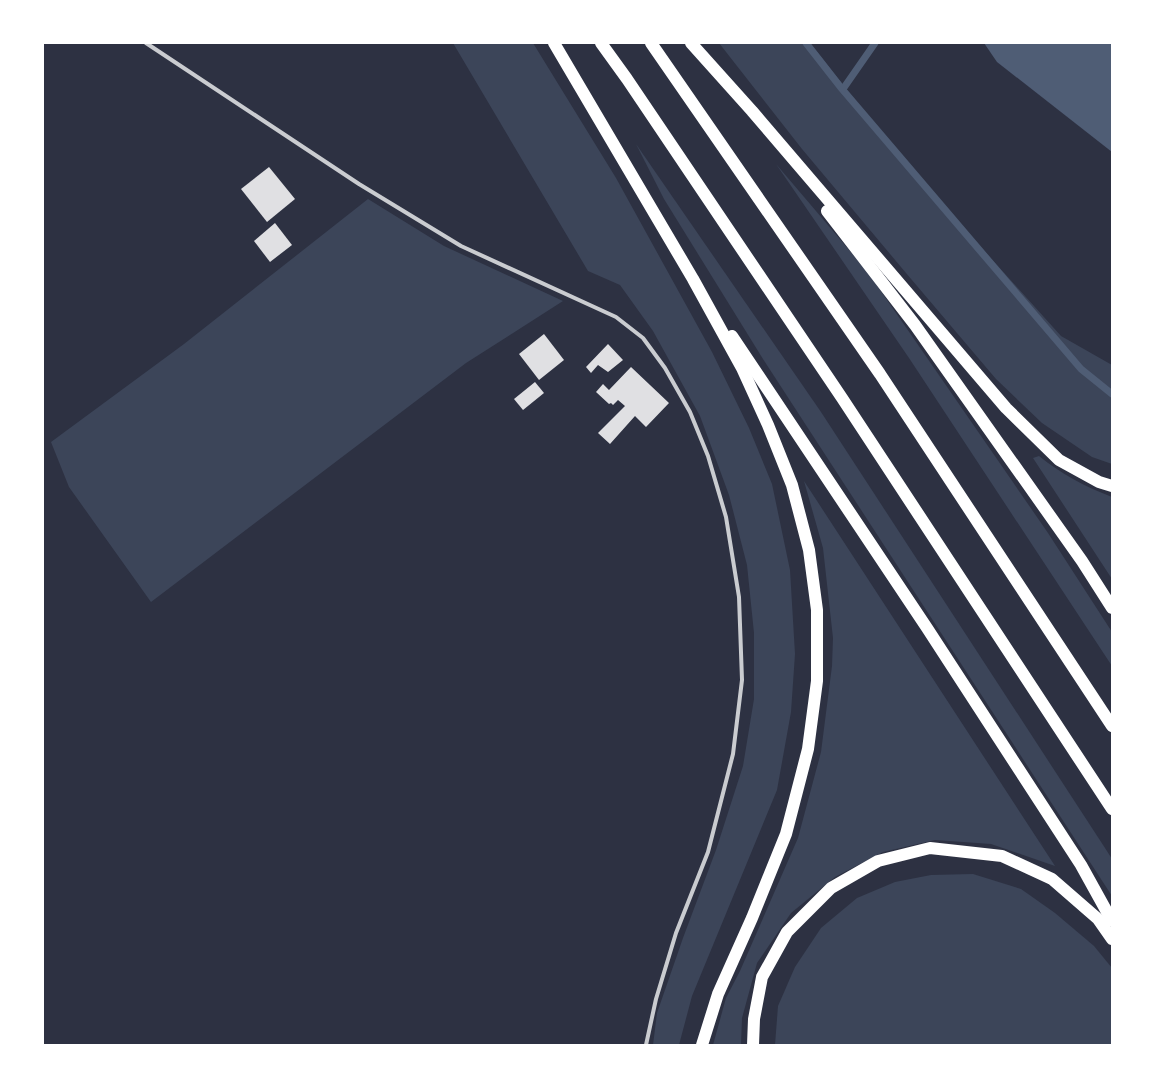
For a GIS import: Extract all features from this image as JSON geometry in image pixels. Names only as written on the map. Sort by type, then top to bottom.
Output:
[{"type":"highway","points":[[554,43],[693,279],[742,368],[768,425],[792,485],[810,550],[817,610],[817,681],[809,742],[786,834],[752,918],[718,994],[702,1045]]},
{"type":"highway","points":[[601,43],[627,79],[842,398],[1112,809]]},
{"type":"highway","points":[[651,43],[880,374],[1112,726]]},
{"type":"highway","points":[[691,43],[752,111],[1006,408],[1059,460],[1099,482],[1112,486]]},
{"type":"highway","points":[[752,111],[833,219],[916,325],[1082,561],[1112,608]]},
{"type":"highway","points":[[693,279],[757,372],[936,642],[1081,865],[1112,920]]},
{"type":"highway","points":[[753,1045],[754,1019],[762,977],[787,932],[831,888],[878,861],[930,848],[1002,856],[1052,879],[1098,919],[1112,939]]},
{"type":"street","points":[[146,43],[359,184],[460,246],[616,317],[643,338],[665,368],[690,412],[708,456],[726,517],[739,597],[742,680],[733,754],[708,852],[676,933],[656,999],[646,1045]]},
{"type":"shaded area","points":[[453,43],[533,43],[616,178],[712,352],[749,428],[772,484],[790,570],[795,654],[791,712],[777,790],[692,996],[679,1045],[653,1045],[657,1013],[716,850],[743,766],[754,699],[754,633],[747,565],[729,495],[700,416],[653,331],[620,285],[588,271]]},
{"type":"shaded area","points":[[719,43],[810,43],[905,163],[1061,336],[1112,365],[1112,464],[1092,457],[1042,423],[996,379],[802,149]]},
{"type":"shaded area","points":[[984,43],[1112,43],[1112,152],[997,62]]},
{"type":"shaded area","points":[[636,144],[821,412],[1112,859],[1112,896],[763,359],[664,199]]},
{"type":"shaded area","points":[[776,164],[867,271],[1048,533],[1112,632],[1112,666],[909,358]]},
{"type":"shaded area","points":[[368,199],[444,246],[563,301],[466,363],[151,602],[69,487],[51,442],[184,344]]},
{"type":"shaded area","points":[[1039,456],[1074,480],[1112,497],[1112,579],[1033,458]]},
{"type":"shaded area","points":[[804,481],[1055,866],[991,844],[935,840],[883,852],[835,877],[791,913],[757,963],[742,1018],[741,1045],[713,1045],[726,998],[740,971],[798,838],[821,752],[832,666],[833,638],[823,548]]},
{"type":"shaded area","points":[[973,874],[1021,889],[1055,913],[1094,946],[1112,968],[1112,1045],[775,1045],[778,1006],[795,967],[821,928],[857,898],[895,882],[931,875]]},
{"type":"building","points":[[269,167],[295,199],[267,222],[241,189]]},
{"type":"building","points":[[275,223],[292,245],[270,262],[254,241]]},
{"type":"building","points":[[544,334],[564,360],[539,380],[519,354]]},
{"type":"building","points":[[608,344],[623,360],[608,372],[598,365],[591,373],[586,367]]},
{"type":"building","points":[[631,367],[669,403],[646,427],[635,416],[610,444],[598,433],[625,406],[618,400],[613,405],[611,403],[609,404],[596,392],[603,384],[609,390]]},
{"type":"building","points":[[535,382],[544,393],[523,410],[514,399]]},
{"type":"waterway","points":[[806,43],[842,89],[1081,369],[1112,394]]},
{"type":"waterway","points":[[843,89],[875,43]]}]
